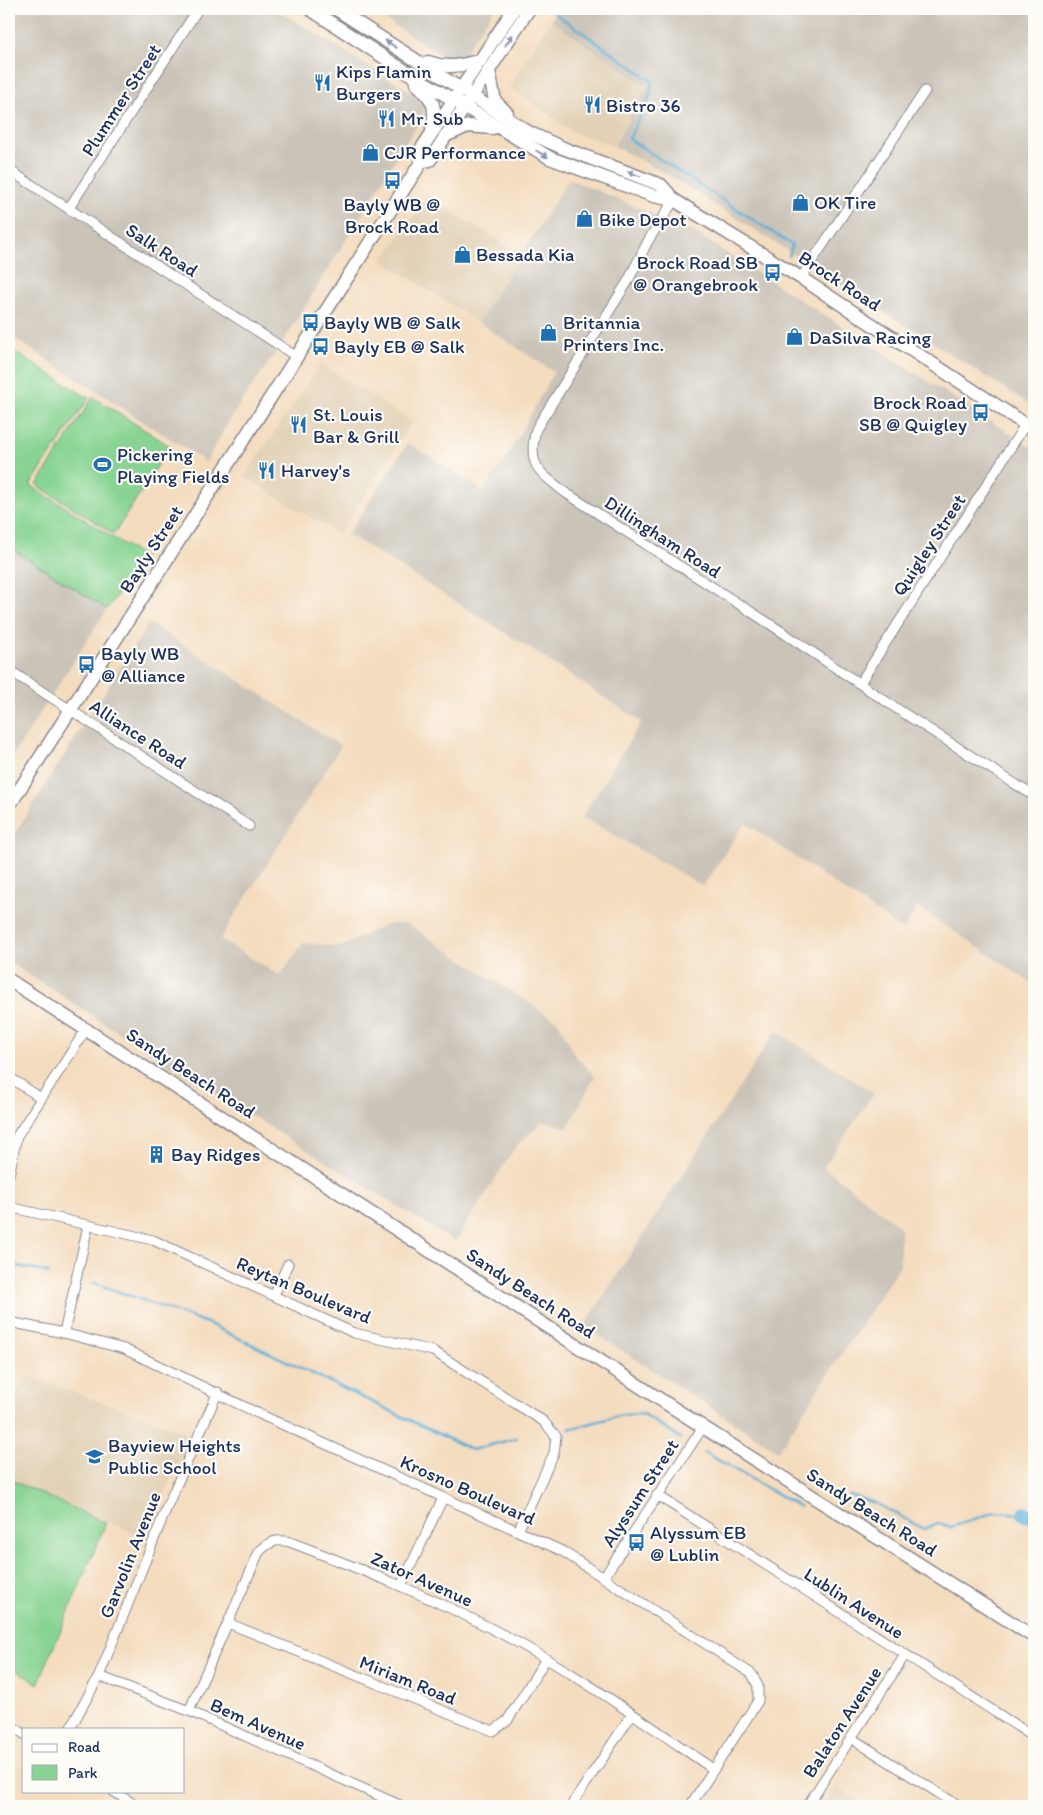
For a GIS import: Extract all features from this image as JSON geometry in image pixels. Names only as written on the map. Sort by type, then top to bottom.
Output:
[{"type":"main road","name":"Brock Road","points":[[310,9],[464,108],[550,158],[654,196],[674,200]]},
{"type":"main road","name":"Brock Road","points":[[336,9],[530,133],[563,148],[660,185],[674,200],[801,278],[1030,427]]},
{"type":"main road","name":"Bayly Street","points":[[422,161],[430,160],[464,108],[467,93],[481,60],[514,9]]},
{"type":"main road","name":"Bayly Street","points":[[422,161],[418,154],[453,100],[467,93],[489,71],[529,9]]},
{"type":"main road","points":[[408,55],[442,68],[461,66],[481,60]]},
{"type":"main road","points":[[397,66],[426,92],[436,109],[430,135]]},
{"type":"main road","points":[[489,71],[495,101],[530,133]]},
{"type":"main road","points":[[445,136],[468,126],[484,125],[500,130]]},
{"type":"main road","name":"Bayly Street","points":[[9,806],[422,161]]},
{"type":"main road","name":"Sandy Beach Road","points":[[9,980],[87,1028],[702,1427],[1034,1637]]},
{"type":"street","name":"Plummer Street","points":[[69,208],[198,9]]},
{"type":"street","points":[[801,278],[925,91]]},
{"type":"street","name":"Salk Road","points":[[9,170],[297,357]]},
{"type":"street","name":"Dillingham Road","points":[[674,200],[648,241],[628,281],[536,429],[531,450],[538,472],[566,493],[1034,796]]},
{"type":"street","name":"Quigley Street","points":[[860,683],[1030,427]]},
{"type":"street","name":"Alliance Road","points":[[9,670],[249,826]]},
{"type":"street","points":[[9,1175],[17,1136],[87,1028]]},
{"type":"street","points":[[9,1077],[41,1098]]},
{"type":"street","name":"Reytan Boulevard","points":[[9,1207],[152,1240],[354,1333],[433,1351],[551,1428],[556,1436],[554,1453],[518,1531]]},
{"type":"street","points":[[64,1333],[88,1226]]},
{"type":"street","points":[[274,1295],[288,1264]]},
{"type":"street","name":"Krosno Boulevard","points":[[9,1322],[64,1333],[124,1349],[218,1392],[270,1419],[312,1436],[562,1551],[752,1674],[758,1686],[758,1701],[690,1806]]},
{"type":"street","name":"Garvolin Avenue","points":[[71,1728],[99,1676],[169,1502],[218,1392]]},
{"type":"street","name":"Alyssum Street","points":[[604,1577],[702,1427]]},
{"type":"street","name":"Lublin Avenue","points":[[657,1495],[1034,1737]]},
{"type":"street","points":[[401,1586],[444,1498]]},
{"type":"street","name":"Zator Avenue","points":[[189,1711],[259,1552],[269,1542],[290,1542],[401,1586],[496,1631],[546,1659],[714,1769]]},
{"type":"street","name":"Miriam Road","points":[[228,1623],[493,1731],[506,1722],[546,1659]]},
{"type":"street","name":"Balaton Avenue","points":[[807,1806],[905,1655]]},
{"type":"street","name":"Bem Avenue","points":[[99,1676],[189,1711],[402,1806]]},
{"type":"street","points":[[571,1806],[632,1714]]},
{"type":"street","points":[[9,1724],[22,1733]]},
{"type":"street","points":[[851,1738],[959,1806]]},
{"type":"street","points":[[115,1792],[136,1806]]},
{"type":"shaded area","points":[[9,9],[275,9],[419,97],[425,112],[288,334],[232,416],[206,462],[9,335]]},
{"type":"shaded area","points":[[369,9],[494,9],[464,54],[448,60]]},
{"type":"shaded area","points":[[558,9],[1034,9],[1034,407],[670,176],[614,146],[648,87],[551,21]]},
{"type":"shaded area","points":[[550,21],[648,87],[614,146],[575,133],[509,87]]},
{"type":"shaded area","points":[[569,179],[689,229],[1034,449],[1034,985],[918,907],[903,930],[745,823],[703,886],[582,817],[641,722],[542,656],[348,534],[408,443],[483,491],[507,457],[554,372],[478,322]]},
{"type":"shaded area","points":[[428,197],[521,254],[478,322],[382,260]]},
{"type":"shaded area","points":[[321,364],[412,422],[339,534],[244,477]]},
{"type":"shaded area","points":[[9,547],[107,609],[9,762]]},
{"type":"shaded area","points":[[149,623],[341,746],[220,939],[280,976],[303,943],[341,947],[385,925],[406,923],[558,1022],[576,1057],[595,1076],[568,1127],[542,1122],[516,1146],[455,1242],[152,1054],[9,962],[9,842]]},
{"type":"shaded area","points":[[776,1031],[874,1093],[824,1167],[900,1227],[900,1265],[778,1451],[584,1326]]},
{"type":"shaded area","name":"Bayview Heights Public School","points":[[26,1375],[190,1434],[145,1538],[9,1479],[9,1407]]},
{"type":"shaded area","points":[[836,1787],[866,1806],[823,1806]]},
{"type":"green space","points":[[9,349],[89,398],[30,485],[144,557],[107,609],[9,547]]},
{"type":"green space","name":"Pickering Playing Fields","points":[[93,397],[170,446],[114,534],[37,485]]},
{"type":"green space","points":[[9,1479],[106,1523],[38,1684],[9,1666]]},
{"type":"waterway","points":[[549,9],[652,81],[650,96],[629,139],[792,245],[789,256]]},
{"type":"waterway","points":[[9,1264],[49,1273]]},
{"type":"waterway","points":[[94,1283],[207,1323],[472,1450],[517,1438]]},
{"type":"waterway","points":[[569,1429],[622,1415],[643,1414],[680,1438]]},
{"type":"waterway","points":[[704,1452],[800,1507]]},
{"type":"waterway","points":[[849,1495],[875,1503],[924,1529],[938,1523],[951,1527],[995,1512],[1025,1514]]},
{"type":"waterway","points":[[1025,1514],[1034,1517]]},
{"type":"place","name":"Kips Flamin Burgers","points":[[322,82]]},
{"type":"place","name":"Bistro 36","points":[[592,105]]},
{"type":"place","name":"Mr. Sub","points":[[387,118]]},
{"type":"place","name":"CJR Performance","points":[[370,152]]},
{"type":"place","name":"Bayly WB @ Brock Road","points":[[392,181]]},
{"type":"place","name":"OK Tire","points":[[800,202]]},
{"type":"place","name":"Bike Depot","points":[[585,219]]},
{"type":"place","name":"Bessada Kia","points":[[462,254]]},
{"type":"place","name":"Brock Road SB @ Orangebrook","points":[[772,273]]},
{"type":"place","name":"Bayly WB @ Salk","points":[[310,322]]},
{"type":"place","name":"Britannia Printers Inc.","points":[[549,333]]},
{"type":"place","name":"DaSilva Racing","points":[[795,337]]},
{"type":"place","name":"Bayly EB @ Salk","points":[[320,346]]},
{"type":"place","name":"Brock Road SB @ Quigley","points":[[981,413]]},
{"type":"place","name":"St. Louis Bar & Grill","points":[[299,425]]},
{"type":"place","name":"Pickering Playing Fields","points":[[103,465]]},
{"type":"place","name":"Harvey's","points":[[267,470]]},
{"type":"place","name":"Bayly WB @ Alliance","points":[[87,664]]},
{"type":"place","name":"Bay Ridges","points":[[157,1154]]},
{"type":"place","name":"Bayview Heights Public School","points":[[94,1456]]},
{"type":"place","name":"Alyssum EB @ Lublin","points":[[636,1543]]}]
